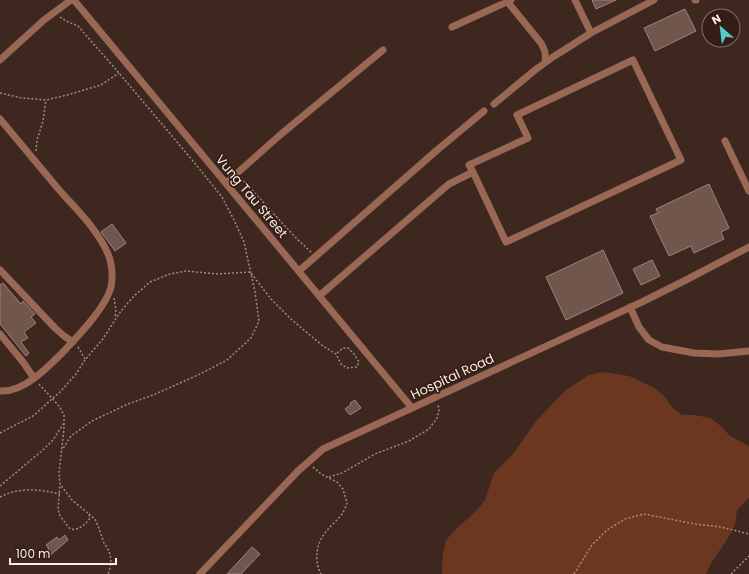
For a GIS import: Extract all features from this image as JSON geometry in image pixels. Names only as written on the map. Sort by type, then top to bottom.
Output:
[{"type":"street","points":[[0,60],[44,20],[73,0]]},
{"type":"street","name":"Vung Tau Street","points":[[73,0],[412,408]]},
{"type":"street","points":[[575,0],[591,33]]},
{"type":"street","points":[[494,104],[545,62],[591,33],[654,0]]},
{"type":"street","points":[[452,27],[508,1],[545,50],[545,62]]},
{"type":"street","points":[[226,183],[280,135],[383,50]]},
{"type":"street","points":[[633,60],[681,160],[506,242],[473,172],[469,165],[528,138],[517,115],[633,60]]},
{"type":"street","points":[[299,271],[484,111]]},
{"type":"street","points":[[0,119],[88,223],[101,241],[112,265],[111,286],[108,296],[83,331],[50,366],[34,378],[15,389],[6,392],[0,391]]},
{"type":"street","points":[[725,141],[749,191]]},
{"type":"street","points":[[319,296],[449,184],[473,172]]},
{"type":"street","name":"Hospital Road","points":[[200,574],[308,462],[323,449],[630,307],[749,247]]},
{"type":"street","points":[[0,270],[55,328],[73,342]]},
{"type":"street","points":[[630,307],[639,328],[649,340],[662,347],[694,353],[718,354],[749,351]]},
{"type":"street","points":[[0,334],[34,378]]},
{"type":"path","points":[[54,12],[66,21],[78,26],[222,197],[244,242],[255,292],[259,321],[251,338],[227,360],[204,372],[92,421],[71,436],[62,450]]},
{"type":"path","points":[[0,93],[22,98],[46,100],[101,85],[119,73]]},
{"type":"path","points":[[35,161],[37,140],[43,121],[46,100]]},
{"type":"path","points":[[236,173],[289,231],[316,256]]},
{"type":"path","points":[[0,433],[33,416],[60,392],[102,340],[120,311],[150,282],[170,274],[186,271],[218,274],[250,272]]},
{"type":"path","points":[[250,272],[271,299],[323,346],[336,354],[341,364],[348,368],[356,367],[359,362],[348,348],[343,348],[336,354]]},
{"type":"path","points":[[111,286],[115,301],[115,320]]},
{"type":"path","points":[[73,342],[80,348],[86,360]]},
{"type":"path","points":[[34,378],[59,406],[64,416],[59,473],[60,494],[58,509],[60,516],[70,529],[74,530],[86,523],[90,518],[89,514]]},
{"type":"path","points":[[329,477],[342,473],[375,454],[408,441],[429,429],[437,418],[439,410],[435,397]]},
{"type":"path","points":[[0,486],[54,440],[64,422]]},
{"type":"path","points":[[308,462],[321,474],[337,482],[343,489],[347,503],[342,514],[324,534],[318,545],[316,557],[317,567],[321,574]]},
{"type":"path","points":[[60,484],[72,500],[89,514],[98,526],[112,559],[108,574]]},
{"type":"path","points":[[0,497],[10,492],[28,489],[60,494]]},
{"type":"path","points":[[574,574],[592,545],[607,530],[625,519],[644,514],[695,524],[721,527],[749,534]]},
{"type":"path","points":[[731,574],[749,556]]},
{"type":"shaded area","points":[[602,372],[629,376],[653,387],[682,415],[695,415],[710,418],[722,427],[730,436],[749,446],[749,498],[737,510],[735,525],[706,574],[442,574],[443,554],[446,540],[477,510],[485,500],[494,473],[513,454],[537,420],[566,390],[589,375]]},
{"type":"building","points":[[592,0],[616,0],[596,9]]},
{"type":"building","points":[[685,9],[696,31],[655,51],[644,28]]},
{"type":"building","points":[[709,184],[729,228],[721,232],[724,239],[694,253],[691,246],[669,256],[650,216],[658,213],[656,209]]},
{"type":"building","points":[[112,224],[126,243],[115,251],[101,232]]},
{"type":"building","points":[[603,250],[623,293],[566,320],[546,277]]},
{"type":"building","points":[[652,260],[660,276],[641,285],[633,269]]},
{"type":"building","points":[[3,283],[21,304],[23,301],[35,314],[31,317],[36,323],[24,332],[28,338],[21,342],[29,353],[26,356],[0,324],[0,285]]},
{"type":"building","points":[[355,400],[361,408],[350,415],[345,409]]},
{"type":"building","points":[[65,535],[68,540],[47,558],[43,553],[49,549],[46,545],[57,537],[59,540]]},
{"type":"building","points":[[252,547],[260,554],[241,574],[227,574]]}]
